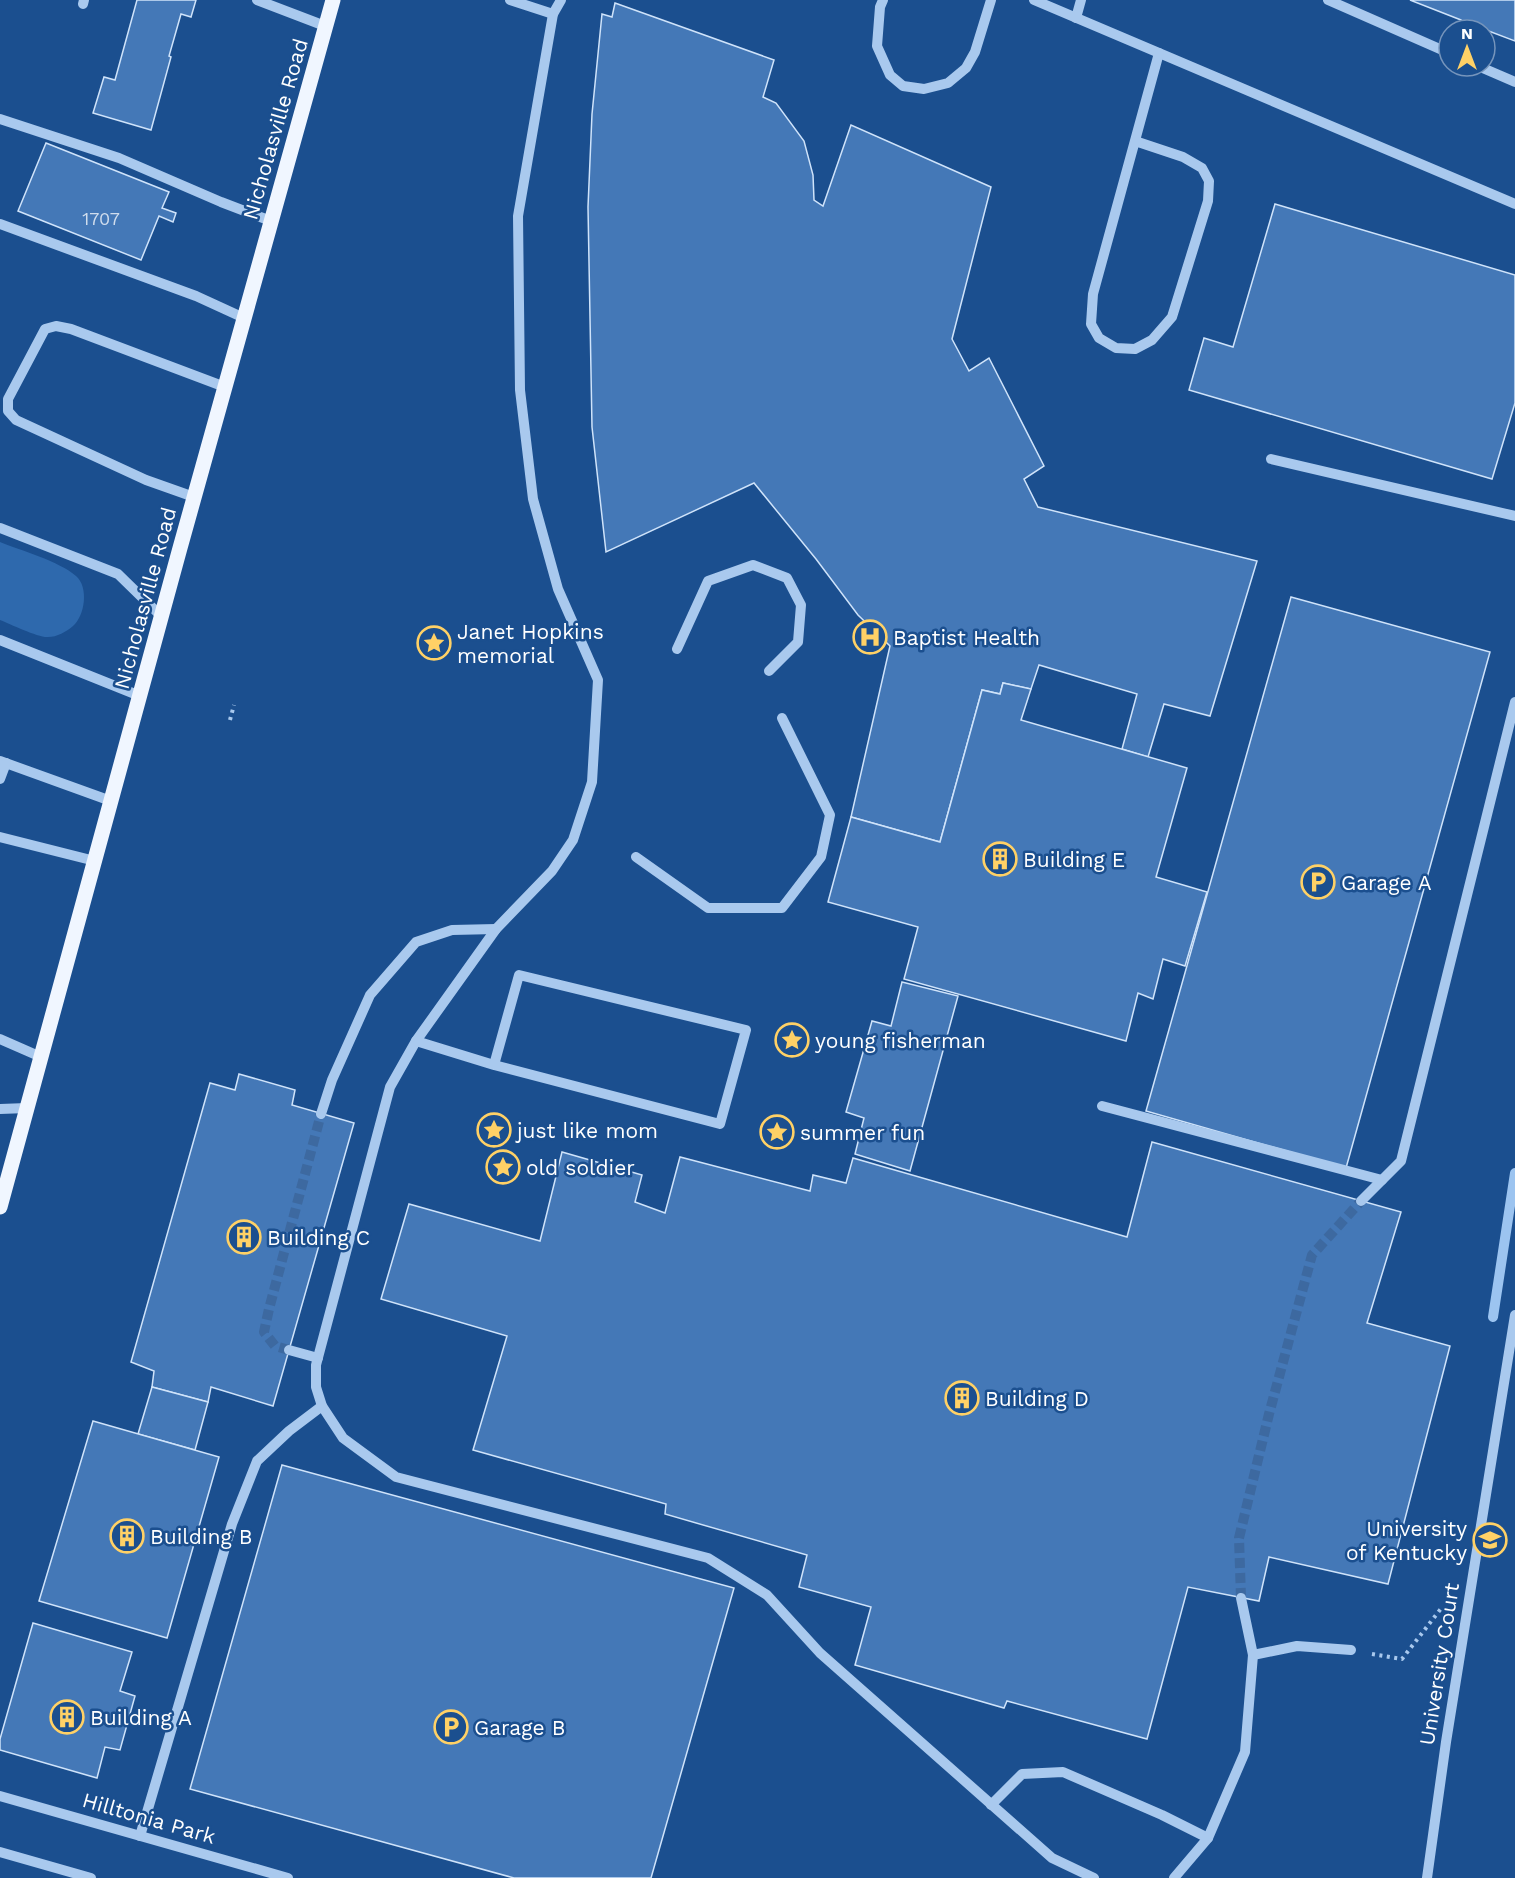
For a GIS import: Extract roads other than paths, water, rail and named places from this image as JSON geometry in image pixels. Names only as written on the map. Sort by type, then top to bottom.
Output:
[{"type":"main road","name":"Nicholasville Road","points":[[0,1207],[194,497],[333,0]]},
{"type":"street","points":[[257,0],[325,26]]},
{"type":"street","points":[[510,0],[553,14]]},
{"type":"street","points":[[561,0],[553,14],[518,216],[520,390],[533,499],[558,589],[598,680],[592,782],[573,840],[552,871],[496,929],[416,1041],[390,1087],[316,1365],[316,1387],[322,1406],[343,1438],[396,1477],[708,1558],[767,1595],[820,1653],[1052,1858],[1094,1878]]},
{"type":"street","points":[[883,0],[880,7],[877,46],[890,75],[903,86],[924,89],[948,83],[966,68],[975,52],[991,0]]},
{"type":"street","points":[[1034,0],[1515,204]]},
{"type":"street","points":[[1076,18],[1081,0]]},
{"type":"street","points":[[1332,1],[1437,48]]},
{"type":"street","points":[[1135,141],[1183,157],[1202,168],[1209,181],[1208,201],[1172,317],[1152,340],[1135,349],[1116,348],[1099,338],[1091,324],[1094,294],[1135,141],[1159,53]]},
{"type":"street","points":[[1497,74],[1515,82]]},
{"type":"street","points":[[0,119],[119,158],[271,221]]},
{"type":"street","points":[[0,224],[196,296],[244,318]]},
{"type":"street","points":[[194,497],[146,480],[16,420],[8,411],[8,399],[45,329],[56,326],[70,329],[225,387]]},
{"type":"street","points":[[1271,459],[1515,516]]},
{"type":"street","points":[[0,528],[118,574],[162,617]]},
{"type":"street","points":[[677,649],[708,581],[753,565],[787,578],[801,605],[798,642],[769,671]]},
{"type":"street","points":[[0,640],[140,696]]},
{"type":"street","points":[[1361,1201],[1401,1161],[1515,702]]},
{"type":"street","points":[[636,857],[708,908],[782,908],[821,857],[830,815],[782,718]]},
{"type":"street","points":[[0,779],[3,762],[111,801]]},
{"type":"street","points":[[0,837],[95,861]]},
{"type":"street","points":[[321,1114],[332,1080],[370,995],[416,942],[452,930],[496,929]]},
{"type":"street","points":[[416,1041],[494,1065],[720,1124],[746,1030],[519,975],[494,1065]]},
{"type":"street","points":[[0,1039],[41,1057]]},
{"type":"street","points":[[1102,1106],[1382,1180]]},
{"type":"street","points":[[0,1109],[27,1108]]},
{"type":"street","name":"University Court","points":[[1428,1877],[1445,1752],[1515,1315]]},
{"type":"street","points":[[289,1350],[318,1358]]},
{"type":"street","points":[[140,1836],[232,1524],[257,1461],[289,1431],[322,1406]]},
{"type":"street","points":[[1174,1878],[1208,1838],[1245,1752],[1252,1655],[1241,1598]]},
{"type":"street","points":[[1252,1655],[1297,1646],[1351,1650]]},
{"type":"street","points":[[991,1805],[1022,1774],[1063,1772],[1162,1815],[1208,1838]]},
{"type":"street","name":"Hilltonia Park","points":[[0,1796],[288,1878]]},
{"type":"street","points":[[0,1852],[91,1878]]},
{"type":"waterway","points":[[1493,1317],[1515,1173]]},
{"type":"tunnel","points":[[289,1350],[275,1346],[264,1332],[321,1114]]},
{"type":"tunnel","points":[[1241,1598],[1239,1538],[1269,1414],[1312,1255],[1361,1201]]},
{"type":"place","name":"Baptist Health","points":[[870,637]]},
{"type":"place","name":"Janet Hopkins memorial","points":[[434,643]]},
{"type":"place","name":"Building E","points":[[1000,859]]},
{"type":"place","name":"Garage A","points":[[1318,882]]},
{"type":"place","name":"young fisherman","points":[[792,1040]]},
{"type":"place","name":"just like mom","points":[[494,1130]]},
{"type":"place","name":"summer fun","points":[[777,1132]]},
{"type":"place","name":"old soldier","points":[[503,1167]]},
{"type":"place","name":"Building C","points":[[244,1237]]},
{"type":"place","name":"Building D","points":[[962,1398]]},
{"type":"place","name":"Building B","points":[[127,1536]]},
{"type":"place","name":"University of Kentucky","points":[[1490,1540]]},
{"type":"place","name":"Building A","points":[[67,1717]]},
{"type":"place","name":"Garage B","points":[[451,1727]]}]
